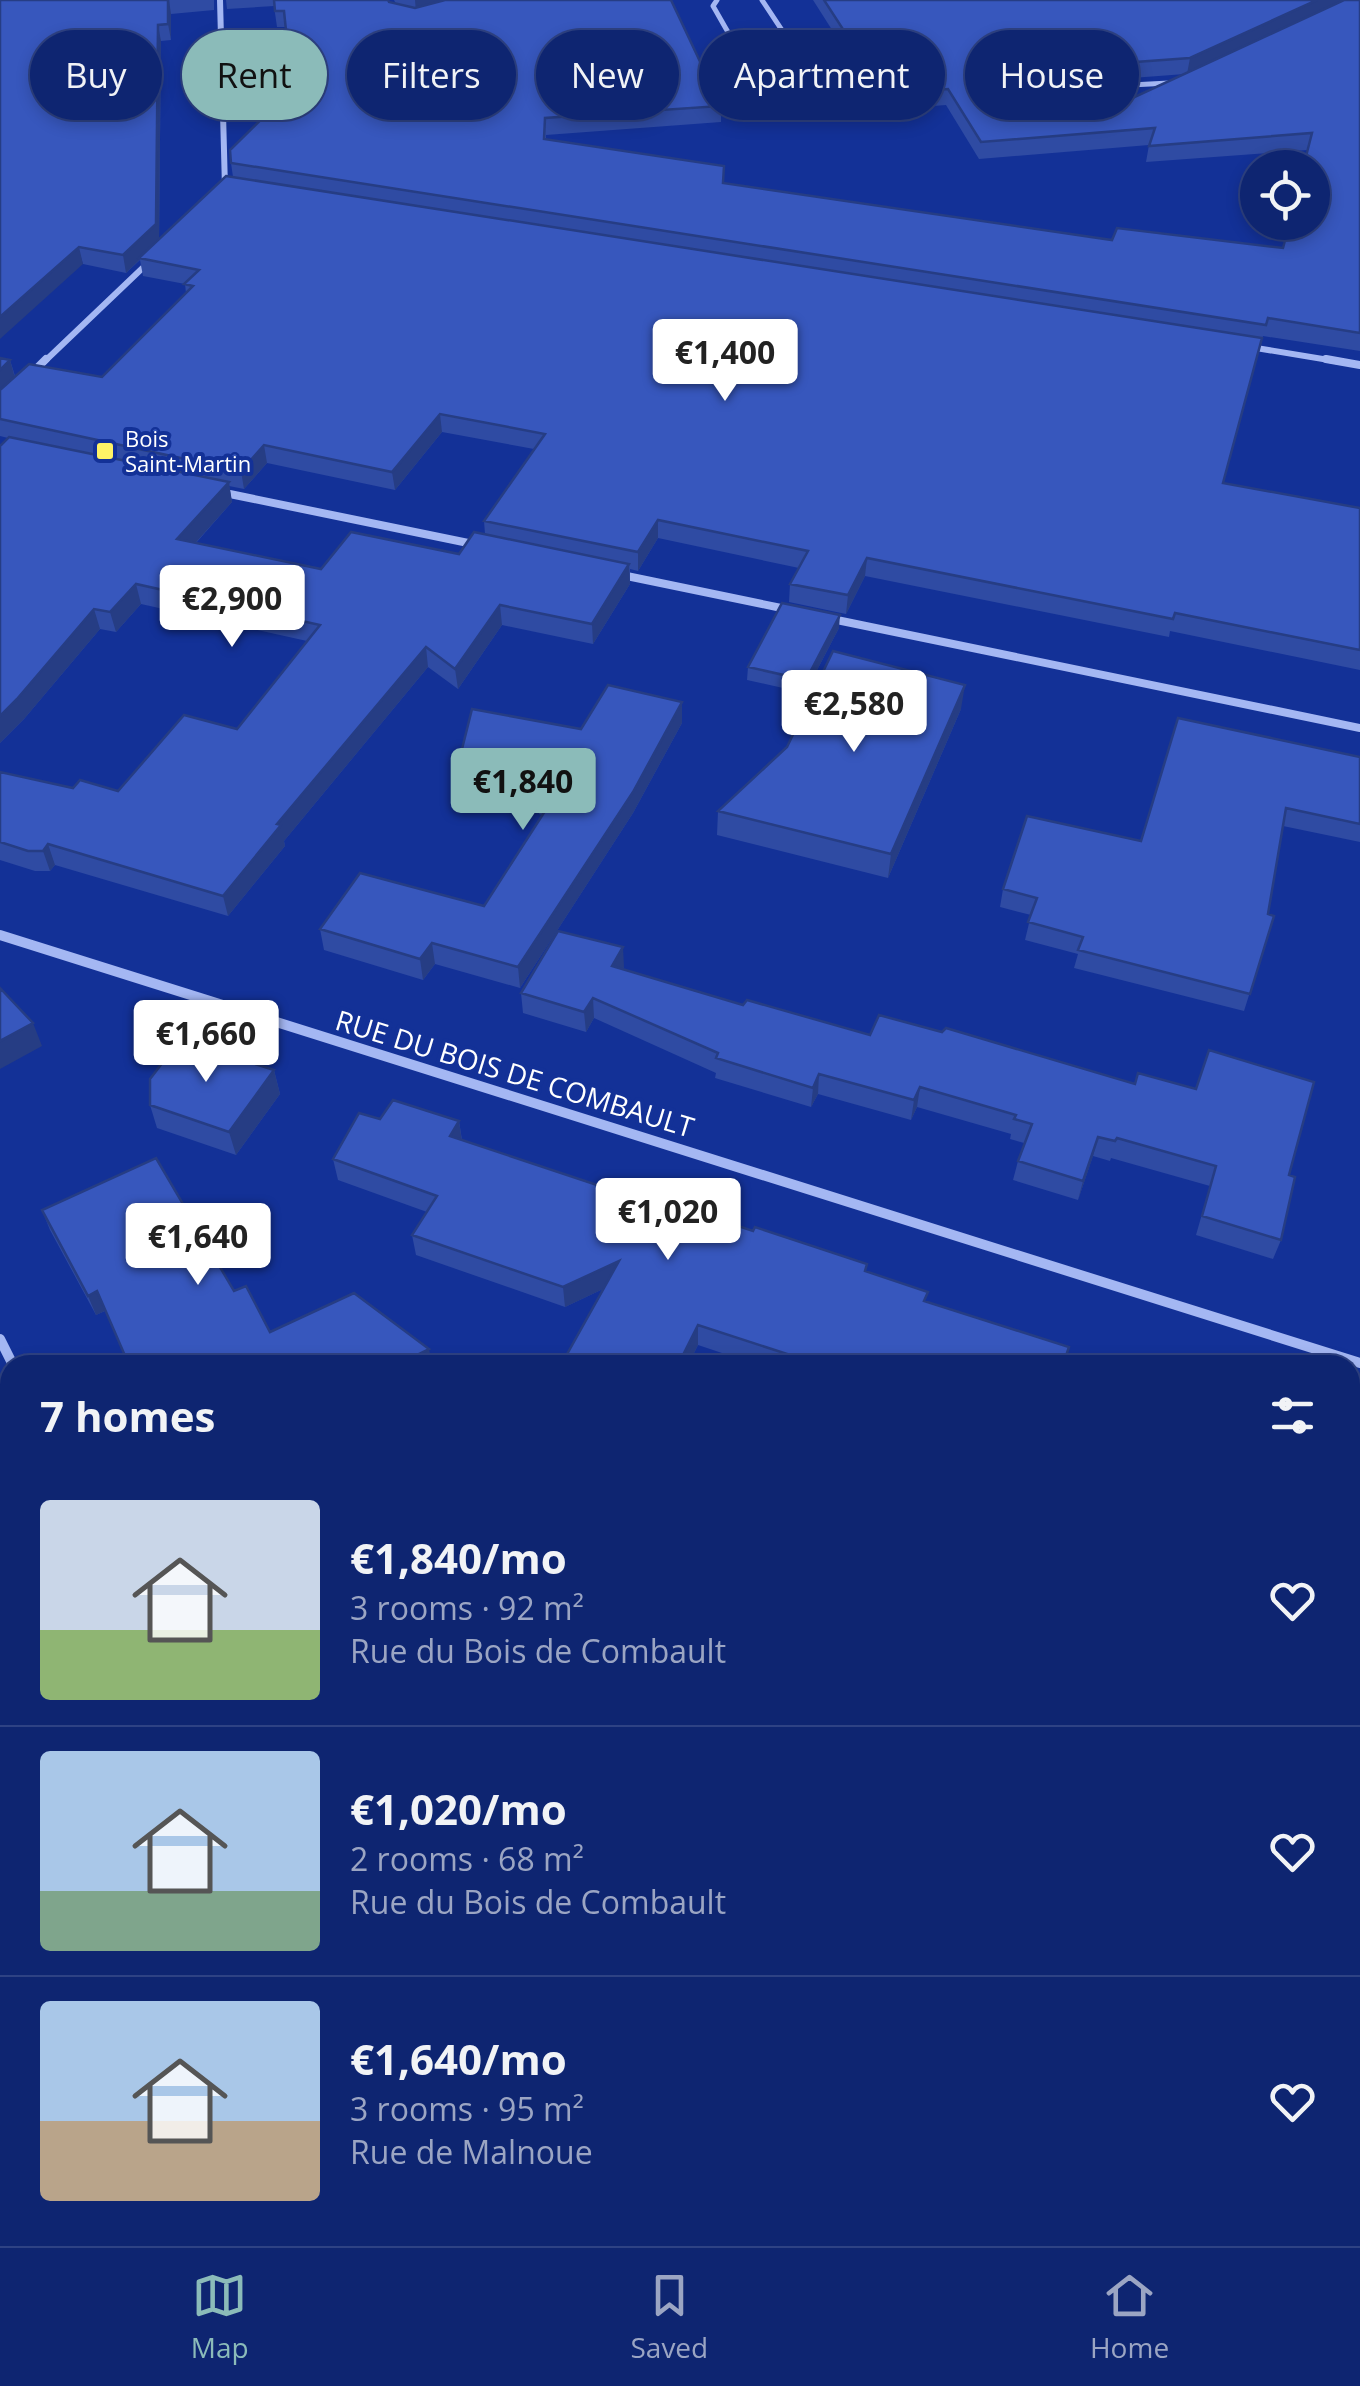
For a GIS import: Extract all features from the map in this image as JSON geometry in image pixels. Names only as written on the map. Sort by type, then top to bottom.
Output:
[{"type":"street","points":[[215,198],[227,186],[220,0]]},
{"type":"street","points":[[227,186],[239,188]]},
{"type":"street","points":[[27,378],[163,248]]},
{"type":"street","points":[[1243,346],[1360,365]]},
{"type":"street","points":[[218,492],[489,548]]},
{"type":"street","points":[[605,572],[799,612]]},
{"type":"street","points":[[818,616],[1360,728]]},
{"type":"street","name":"RUE DU BOIS DE COMBAULT","points":[[0,935],[1338,1355]]},
{"type":"lane","points":[[717,0],[714,6],[747,61],[764,68],[789,66],[799,56],[762,0]]},
{"type":"lane","points":[[1139,86],[1175,85],[1161,94]]},
{"type":"building","points":[[0,0],[168,0],[168,24],[158,25],[158,30],[30,30],[30,120],[157,120],[156,224],[123,255],[79,247],[0,317]]},
{"type":"building","points":[[274,0],[388,0],[415,8],[445,0],[671,0],[699,59],[699,108],[679,109],[679,30],[536,30],[536,120],[545,120],[544,139],[724,166],[723,183],[1112,240],[1117,228],[1283,248],[1285,240],[1330,240],[1330,150],[1308,150],[1312,133],[1149,146],[1155,128],[981,142],[967,120],[1139,120],[1139,95],[1344,0],[1360,0],[1360,333],[1268,318],[1266,325],[231,163],[230,150],[260,120],[327,120],[327,30],[286,30],[284,11],[275,11]]},
{"type":"building","points":[[824,0],[1317,0],[1190,58],[1139,62],[1139,30],[965,30],[965,116],[945,89],[945,30],[843,30]]},
{"type":"building","points":[[226,176],[1262,338],[1223,483],[1360,508],[1360,650],[1175,613],[1173,619],[867,558],[848,595],[790,584],[808,551],[658,520],[638,552],[484,521],[545,434],[440,414],[392,472],[264,445],[241,471],[0,419],[0,390],[29,364],[102,377],[193,286],[184,284],[199,270],[139,258]]},
{"type":"building","points":[[9,437],[229,482],[177,539],[321,569],[351,532],[459,554],[474,532],[629,564],[592,624],[500,605],[455,669],[426,647],[277,824],[281,825],[223,896],[48,844],[43,851],[28,851],[0,842],[0,772],[73,788],[80,780],[118,791],[184,715],[237,729],[320,625],[136,584],[110,612],[94,609],[0,716],[0,446]]},
{"type":"building","points":[[782,603],[840,615],[806,680],[748,667]]},
{"type":"building","points":[[833,651],[965,685],[891,854],[718,811],[787,747]]},
{"type":"building","points":[[608,685],[682,702],[633,792],[518,967],[432,943],[420,959],[320,929],[360,873],[484,906],[554,797],[537,793],[553,772],[462,749],[472,709],[581,729]]},
{"type":"building","points":[[1178,718],[1360,757],[1360,824],[1286,808],[1268,914],[1274,916],[1250,994],[1078,950],[1083,937],[1028,922],[1037,898],[1003,889],[1027,816],[1141,841]]},
{"type":"building","points":[[558,931],[623,947],[612,966],[743,1005],[747,1000],[870,1035],[879,1015],[942,1032],[946,1028],[1135,1084],[1138,1073],[1196,1089],[1209,1050],[1314,1082],[1289,1175],[1295,1177],[1281,1240],[1202,1216],[1216,1166],[1117,1138],[1115,1141],[1098,1137],[1083,1181],[1018,1161],[1032,1124],[1014,1119],[1016,1115],[920,1087],[914,1100],[819,1074],[813,1088],[716,1058],[718,1053],[593,998],[584,1012],[521,993]]},
{"type":"building","points":[[0,988],[33,1023],[0,1041]]},
{"type":"building","points":[[180,1040],[274,1070],[229,1132],[150,1105],[150,1079]]},
{"type":"building","points":[[393,1100],[459,1121],[450,1136],[651,1203],[654,1198],[867,1264],[865,1271],[928,1292],[924,1301],[1069,1347],[1066,1355],[790,1355],[698,1325],[683,1355],[567,1355],[619,1261],[563,1287],[412,1235],[437,1196],[333,1159],[359,1113],[380,1119]]},
{"type":"building","points":[[156,1158],[234,1291],[246,1286],[270,1332],[354,1293],[429,1349],[417,1355],[125,1355],[97,1291],[88,1296],[42,1210]]},
{"type":"place","name":"Bois Saint-Martin","points":[[105,451]]}]
